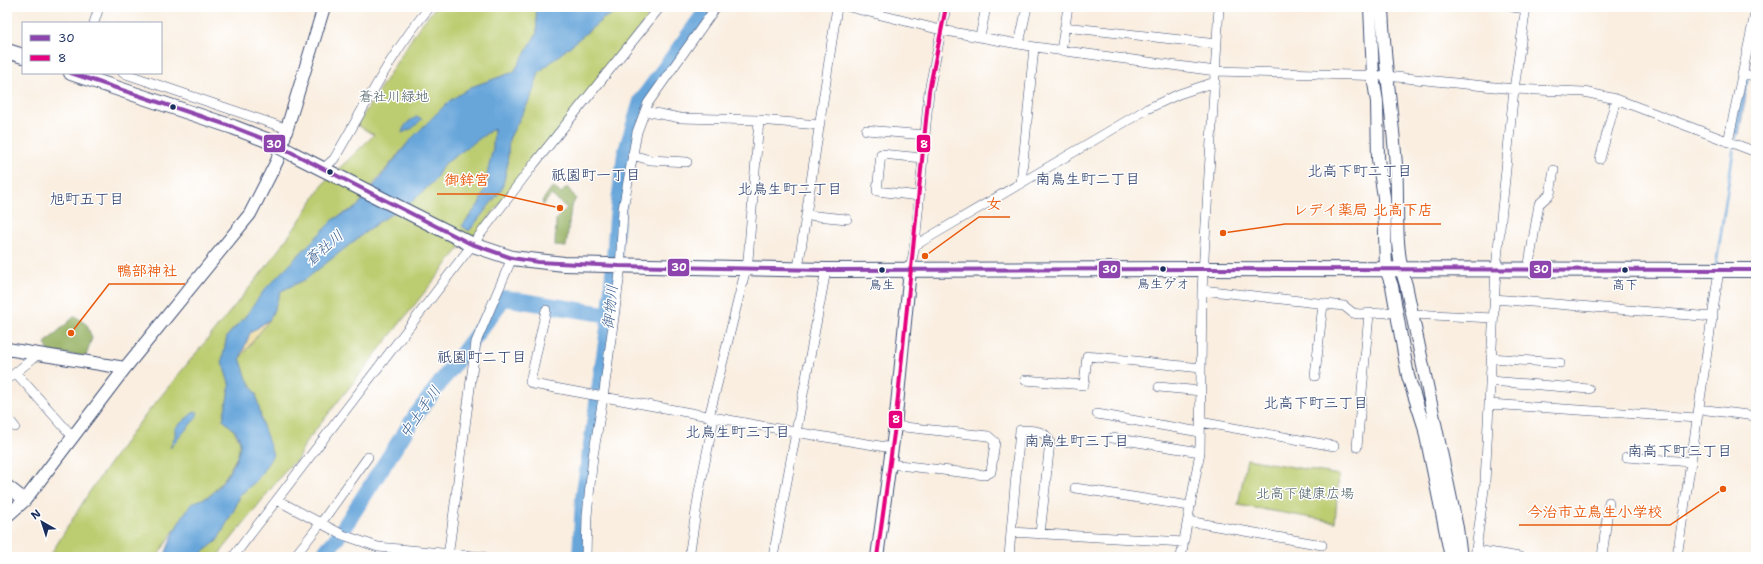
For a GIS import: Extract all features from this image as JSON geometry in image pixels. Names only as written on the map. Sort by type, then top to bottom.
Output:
[{"type":"main road","points":[[77,74],[233,127],[269,141],[471,244],[512,258],[564,264],[826,270],[1756,270]]},
{"type":"street","points":[[94,22],[99,7]]},
{"type":"street","points":[[7,516],[25,500],[125,368],[250,214],[270,176],[288,129],[324,7]]},
{"type":"street","points":[[328,172],[334,159],[399,48],[417,22],[430,7]]},
{"type":"street","points":[[234,557],[471,244],[660,7]]},
{"type":"street","points":[[586,557],[587,516],[593,456],[604,398],[620,272],[623,209],[637,132],[648,103],[716,7]]},
{"type":"street","points":[[798,269],[837,7]]},
{"type":"street","points":[[848,7],[941,30],[1034,47],[1216,72],[1386,76],[1514,89],[1584,92],[1616,99],[1756,152]]},
{"type":"street","points":[[877,557],[895,426],[929,91],[946,7]]},
{"type":"street","points":[[980,37],[986,7]]},
{"type":"street","points":[[1062,51],[1068,7]]},
{"type":"street","points":[[1181,557],[1200,452],[1202,290],[1216,72],[1218,7]]},
{"type":"street","points":[[1370,7],[1373,76],[1377,102],[1378,159],[1384,197],[1386,269],[1392,286],[1398,312],[1408,376],[1424,426],[1451,557]]},
{"type":"street","points":[[1382,7],[1386,76],[1396,164],[1398,256],[1406,285],[1456,522],[1461,557]]},
{"type":"street","points":[[1512,7],[1526,8],[1514,89],[1496,269],[1484,482],[1476,553],[1520,557]]},
{"type":"street","points":[[1019,44],[1024,8]]},
{"type":"street","points":[[1728,142],[1756,9]]},
{"type":"street","points":[[1065,27],[1217,44]]},
{"type":"street","points":[[1021,184],[1034,47]]},
{"type":"street","points":[[126,74],[288,129]]},
{"type":"street","points":[[1742,74],[1756,76]]},
{"type":"street","points":[[914,246],[1147,109],[1179,94],[1215,82]]},
{"type":"street","points":[[1600,159],[1616,99]]},
{"type":"street","points":[[645,110],[680,118],[758,120],[819,125]]},
{"type":"street","points":[[689,557],[711,417],[746,268],[758,120]]},
{"type":"street","points":[[866,130],[925,135]]},
{"type":"street","points":[[919,196],[877,190],[881,154],[923,158]]},
{"type":"street","points":[[632,155],[650,160],[688,162]]},
{"type":"street","points":[[1528,270],[1539,204],[1550,194],[1554,170]]},
{"type":"street","points":[[806,215],[847,219]]},
{"type":"street","points":[[448,556],[476,342],[512,258]]},
{"type":"street","points":[[773,557],[826,270]]},
{"type":"street","points":[[1677,557],[1719,270]]},
{"type":"street","points":[[1202,290],[1344,306],[1353,313],[1369,314],[1398,312]]},
{"type":"street","points":[[1494,299],[1712,317]]},
{"type":"street","points":[[1315,376],[1323,304]]},
{"type":"street","points":[[546,310],[530,382],[533,384],[604,398],[892,448]]},
{"type":"street","points":[[1357,447],[1369,314]]},
{"type":"street","points":[[1412,314],[1493,318]]},
{"type":"street","points":[[7,349],[125,368]]},
{"type":"street","points":[[7,380],[38,354]]},
{"type":"street","points":[[1025,380],[1084,385],[1087,356],[1201,368]]},
{"type":"street","points":[[1491,358],[1560,363]]},
{"type":"street","points":[[16,373],[73,437]]},
{"type":"street","points":[[1490,381],[1589,389]]},
{"type":"street","points":[[1159,387],[1201,391]]},
{"type":"street","points":[[1488,404],[1697,418]]},
{"type":"street","points":[[1699,409],[1756,416]]},
{"type":"street","points":[[1097,414],[1334,446]]},
{"type":"street","points":[[7,417],[15,427]]},
{"type":"street","points":[[890,464],[985,475],[991,472],[995,442],[988,436],[895,426]]},
{"type":"street","points":[[1009,557],[1020,430],[1040,431],[1048,437],[1050,442],[1040,534]]},
{"type":"street","points":[[1112,438],[1200,452]]},
{"type":"street","points":[[294,557],[321,523],[368,457]]},
{"type":"street","points":[[1626,457],[1691,462]]},
{"type":"street","points":[[7,486],[25,500]]},
{"type":"street","points":[[1075,488],[1190,506]]},
{"type":"street","points":[[277,500],[343,535],[378,547],[448,556],[484,557]]},
{"type":"street","points":[[1602,557],[1609,502]]},
{"type":"street","points":[[1188,521],[1322,545]]},
{"type":"street","points":[[1011,532],[1184,542]]},
{"type":"green space","name":"蒼社川緑地","points":[[436,7],[536,7],[537,33],[514,72],[471,87],[448,102],[411,139],[370,188],[357,207],[334,219],[227,336],[222,361],[230,386],[223,420],[232,428],[240,441],[238,455],[226,476],[211,495],[191,504],[157,557],[49,557],[90,491],[135,428],[263,271],[296,226],[323,184],[374,135],[357,125],[419,27]]},
{"type":"green space","points":[[628,7],[656,7],[476,234],[458,250],[306,442],[297,460],[289,466],[217,557],[196,557],[217,541],[236,506],[240,495],[257,480],[262,423],[256,394],[247,379],[240,358],[270,319],[281,291],[306,279],[377,223],[414,200],[435,180],[443,165],[494,128],[493,148],[487,175],[489,180],[479,204],[462,226],[469,231],[502,189],[507,167],[509,139],[531,97],[539,72],[604,18]]},
{"type":"green space","points":[[552,187],[561,193],[567,187],[576,198],[571,208],[566,247],[555,246],[556,219],[567,208],[551,195],[543,205],[542,201]]},
{"type":"green space","points":[[75,316],[87,325],[92,338],[86,356],[49,352],[45,343]]},
{"type":"green space","name":"北高下健康広場","points":[[1247,459],[1339,475],[1335,522],[1238,505]]},
{"type":"sand","points":[[270,319],[240,358],[250,333]]},
{"type":"water","name":"蒼社川","points":[[536,7],[628,7],[604,18],[539,72],[531,97],[509,139],[507,167],[502,189],[469,231],[462,226],[479,204],[489,180],[487,175],[493,148],[494,128],[443,165],[435,180],[414,200],[377,223],[306,279],[281,291],[270,319],[250,333],[240,358],[247,379],[256,394],[262,423],[273,455],[257,480],[240,495],[236,506],[217,541],[196,557],[164,557],[175,530],[186,511],[193,503],[212,494],[231,469],[240,447],[238,435],[223,420],[230,386],[222,361],[227,336],[245,317],[265,289],[334,219],[357,207],[411,139],[448,102],[471,87],[514,72],[537,33]]},
{"type":"water","points":[[1746,95],[1739,134],[1733,133],[1740,98]]},
{"type":"water","points":[[417,117],[422,119],[413,128],[402,133],[407,124]]},
{"type":"water","points":[[194,412],[198,412],[196,418],[170,448],[175,436],[175,428]]},
{"type":"waterway","name":"御物川","points":[[580,557],[583,499],[610,315],[617,217],[625,154],[641,101],[709,7]]},
{"type":"waterway","points":[[1744,98],[1748,77]]},
{"type":"waterway","points":[[1735,141],[1738,130]]},
{"type":"waterway","points":[[1716,266],[1734,146]]},
{"type":"waterway","name":"中土手川","points":[[321,557],[337,538],[416,415],[504,298],[610,315]]},
{"type":"transit line","name":"8","points":[[877,557],[895,426],[929,91],[946,7]]},
{"type":"transit line","name":"30","points":[[74,74],[233,127],[269,141],[469,243],[512,258],[538,262],[619,266],[826,270],[1756,270]]},
{"type":"place","name":"御鉾宮","points":[[560,208]]},
{"type":"place","name":"レデイ薬局 北高下店","points":[[1223,233]]},
{"type":"place","name":"女","points":[[925,256]]},
{"type":"place","name":"鳥生ゲオ","points":[[1163,269]]},
{"type":"place","name":"鳥生","points":[[882,270]]},
{"type":"place","name":"高下","points":[[1625,270]]},
{"type":"place","name":"鴨部神社","points":[[71,333]]},
{"type":"place","name":"今治市立鳥生小学校","points":[[1723,489]]},
{"type":"district","name":"北高下町二丁目","points":[[1360,171]]},
{"type":"district","name":"祇園町一丁目","points":[[596,175]]},
{"type":"district","name":"南鳥生町二丁目","points":[[1088,179]]},
{"type":"district","name":"北鳥生町二丁目","points":[[790,189]]},
{"type":"district","name":"旭町五丁目","points":[[87,199]]},
{"type":"district","name":"祇園町二丁目","points":[[482,357]]},
{"type":"district","name":"北高下町三丁目","points":[[1316,403]]},
{"type":"district","name":"北鳥生町三丁目","points":[[738,432]]},
{"type":"district","name":"南鳥生町三丁目","points":[[1077,441]]},
{"type":"district","name":"南高下町三丁目","points":[[1680,451]]}]
